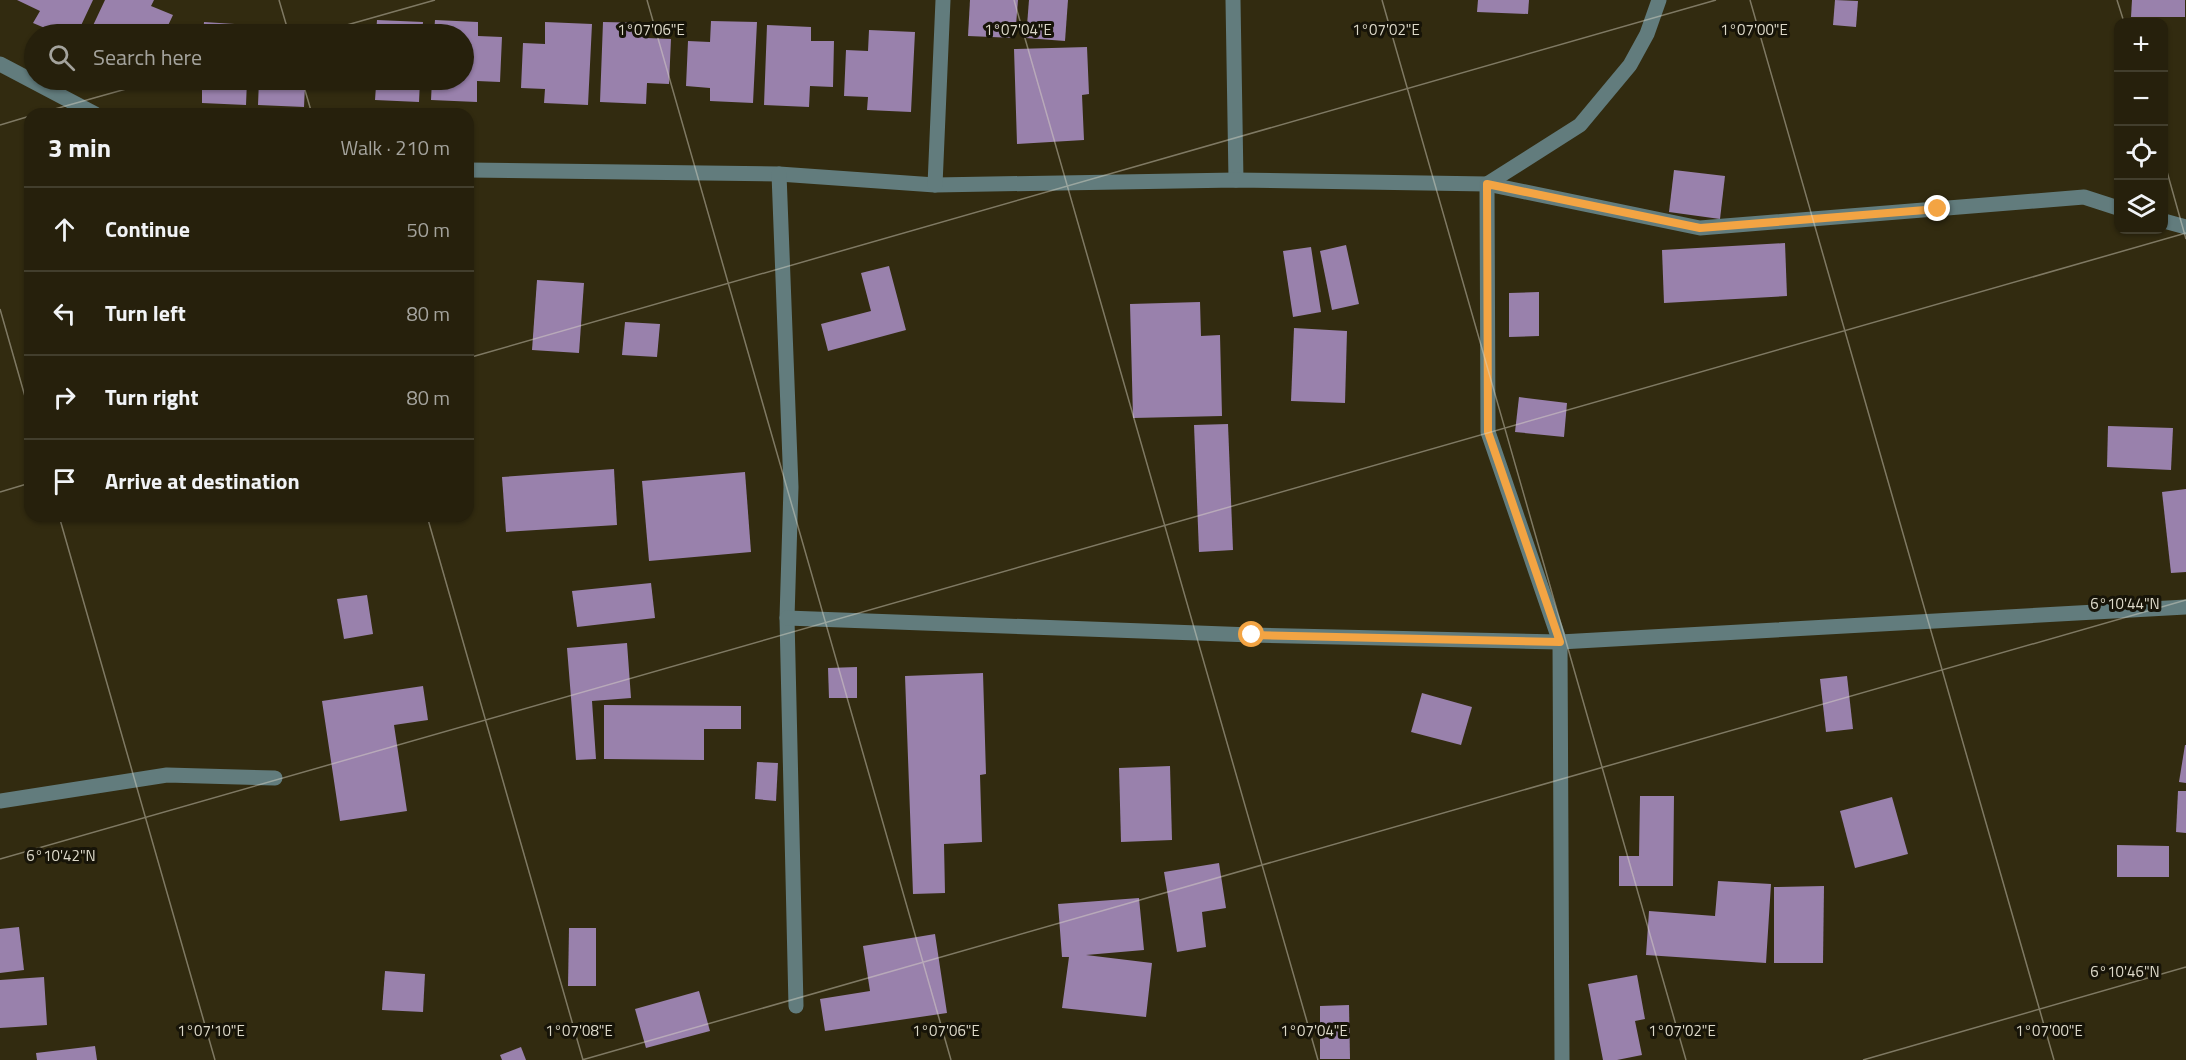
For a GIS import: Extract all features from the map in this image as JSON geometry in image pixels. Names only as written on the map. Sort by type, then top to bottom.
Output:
[{"type":"street","points":[[935,184],[944,0]]},
{"type":"street","points":[[1233,0],[1236,180]]},
{"type":"street","points":[[1487,184],[1580,125],[1630,65],[1647,34],[1659,0]]},
{"type":"street","points":[[0,64],[24,77]]},
{"type":"street","points":[[49,90],[84,108]]},
{"type":"street","points":[[474,170],[779,174],[935,184],[1236,180],[1487,184],[1700,228],[2084,198],[2114,206]]},
{"type":"street","points":[[779,174],[791,487],[787,618],[796,1006]]},
{"type":"street","points":[[1487,184],[1488,432],[1560,642],[1562,1060]]},
{"type":"street","points":[[2168,222],[2186,227]]},
{"type":"street","points":[[787,618],[1252,635],[1560,642],[2186,607]]},
{"type":"street","points":[[0,801],[167,775],[275,778]]},
{"type":"building","points":[[17,0],[93,0],[82,24],[33,23],[40,11]]},
{"type":"building","points":[[105,0],[154,0],[151,6],[173,15],[169,24],[94,24]]},
{"type":"building","points":[[970,0],[1018,0],[1015,38],[968,36]]},
{"type":"building","points":[[1029,0],[1068,0],[1065,41],[1026,38]]},
{"type":"building","points":[[1478,0],[1529,0],[1528,14],[1477,12]]},
{"type":"building","points":[[1835,0],[1858,1],[1856,27],[1833,25]]},
{"type":"building","points":[[2132,0],[2185,0],[2185,17],[2131,17]]},
{"type":"building","points":[[377,20],[423,22],[423,24],[377,24]]},
{"type":"building","points":[[435,20],[478,22],[478,36],[502,37],[500,82],[477,81],[477,102],[431,100],[432,90],[474,90],[474,24],[435,24]]},
{"type":"building","points":[[711,21],[757,22],[753,103],[710,101],[710,88],[686,86],[688,41],[710,42]]},
{"type":"building","points":[[204,22],[235,24],[204,24]]},
{"type":"building","points":[[545,22],[592,24],[588,105],[544,103],[545,89],[521,88],[523,43],[545,44]]},
{"type":"building","points":[[603,22],[648,23],[647,38],[671,39],[669,84],[647,83],[646,104],[600,102]]},
{"type":"building","points":[[767,25],[811,27],[811,41],[834,41],[833,87],[810,86],[809,107],[764,105]]},
{"type":"building","points":[[869,30],[915,32],[911,112],[867,110],[868,97],[844,96],[846,50],[868,51]]},
{"type":"building","points":[[1087,47],[1089,94],[1082,95],[1084,140],[1017,144],[1014,49]]},
{"type":"building","points":[[202,90],[247,90],[246,105],[202,103]]},
{"type":"building","points":[[259,90],[305,90],[304,107],[258,105]]},
{"type":"building","points":[[376,90],[420,90],[419,102],[375,100]]},
{"type":"building","points":[[1674,170],[1725,176],[1720,219],[1669,212]]},
{"type":"building","points":[[1785,243],[1787,296],[1664,303],[1662,250]]},
{"type":"building","points":[[1346,245],[1359,304],[1332,310],[1320,251]]},
{"type":"building","points":[[1311,247],[1321,312],[1293,317],[1283,251]]},
{"type":"building","points":[[889,266],[906,330],[828,351],[821,324],[871,311],[861,273]]},
{"type":"building","points":[[537,280],[584,283],[579,353],[532,350]]},
{"type":"building","points":[[1539,292],[1539,336],[1509,337],[1509,293]]},
{"type":"building","points":[[1200,302],[1201,336],[1220,335],[1222,416],[1133,418],[1130,304]]},
{"type":"building","points":[[625,322],[660,324],[657,357],[622,355]]},
{"type":"building","points":[[1294,328],[1347,331],[1345,403],[1291,401]]},
{"type":"building","points":[[1519,397],[1567,403],[1564,437],[1515,432]]},
{"type":"building","points":[[1228,424],[1233,550],[1199,552],[1194,425]]},
{"type":"building","points":[[2108,426],[2173,428],[2171,470],[2107,467]]},
{"type":"building","points":[[614,469],[617,525],[506,532],[502,477]]},
{"type":"building","points":[[745,472],[751,552],[649,561],[642,481]]},
{"type":"building","points":[[2186,489],[2186,572],[2171,573],[2162,492]]},
{"type":"building","points":[[651,583],[655,618],[577,627],[572,591]]},
{"type":"building","points":[[367,595],[373,634],[344,639],[337,599]]},
{"type":"building","points":[[627,643],[631,698],[592,701],[596,759],[576,760],[567,648]]},
{"type":"building","points":[[857,667],[857,698],[829,698],[828,668]]},
{"type":"building","points":[[983,673],[986,774],[980,775],[982,842],[944,844],[945,893],[913,894],[905,676]]},
{"type":"building","points":[[1847,676],[1853,729],[1826,732],[1820,679]]},
{"type":"building","points":[[423,686],[428,720],[394,725],[407,811],[340,821],[322,701]]},
{"type":"building","points":[[1422,693],[1472,707],[1461,745],[1411,732]]},
{"type":"building","points":[[604,705],[741,706],[741,729],[704,729],[704,760],[604,759]]},
{"type":"building","points":[[2186,745],[2186,783],[2179,782]]},
{"type":"building","points":[[757,762],[778,763],[776,801],[755,799]]},
{"type":"building","points":[[1170,766],[1172,840],[1121,842],[1119,768]]},
{"type":"building","points":[[2178,791],[2186,791],[2186,833],[2176,832]]},
{"type":"building","points":[[1640,796],[1674,796],[1673,886],[1619,886],[1619,856],[1639,856]]},
{"type":"building","points":[[1892,797],[1908,854],[1855,868],[1840,811]]},
{"type":"building","points":[[2117,845],[2169,846],[2169,877],[2117,877]]},
{"type":"building","points":[[1219,863],[1226,908],[1202,912],[1206,947],[1177,952],[1164,872]]},
{"type":"building","points":[[1718,881],[1771,884],[1766,963],[1646,955],[1649,911],[1715,916]]},
{"type":"building","points":[[1824,886],[1823,963],[1774,963],[1774,887]]},
{"type":"building","points":[[1139,898],[1144,950],[1086,955],[1152,963],[1146,1017],[1062,1008],[1069,957],[1062,957],[1058,904]]},
{"type":"building","points":[[19,927],[24,970],[0,973],[0,929]]},
{"type":"building","points":[[569,928],[596,928],[596,986],[568,986]]},
{"type":"building","points":[[935,934],[947,1013],[825,1031],[820,999],[870,991],[863,946]]},
{"type":"building","points":[[385,971],[425,974],[423,1012],[382,1010]]},
{"type":"building","points":[[1637,975],[1645,1019],[1635,1021],[1642,1055],[1603,1060],[1588,984]]},
{"type":"building","points":[[44,977],[47,1025],[0,1028],[0,980]]},
{"type":"building","points":[[699,991],[710,1031],[646,1048],[635,1009]]},
{"type":"building","points":[[1349,1005],[1350,1059],[1320,1059],[1320,1006]]},
{"type":"building","points":[[95,1046],[97,1060],[37,1060],[36,1053]]},
{"type":"building","points":[[521,1047],[526,1060],[502,1060],[500,1055]]},
{"type":"route","points":[[1252,635],[1560,642],[1488,432],[1487,184],[1700,228],[1938,209]]}]
